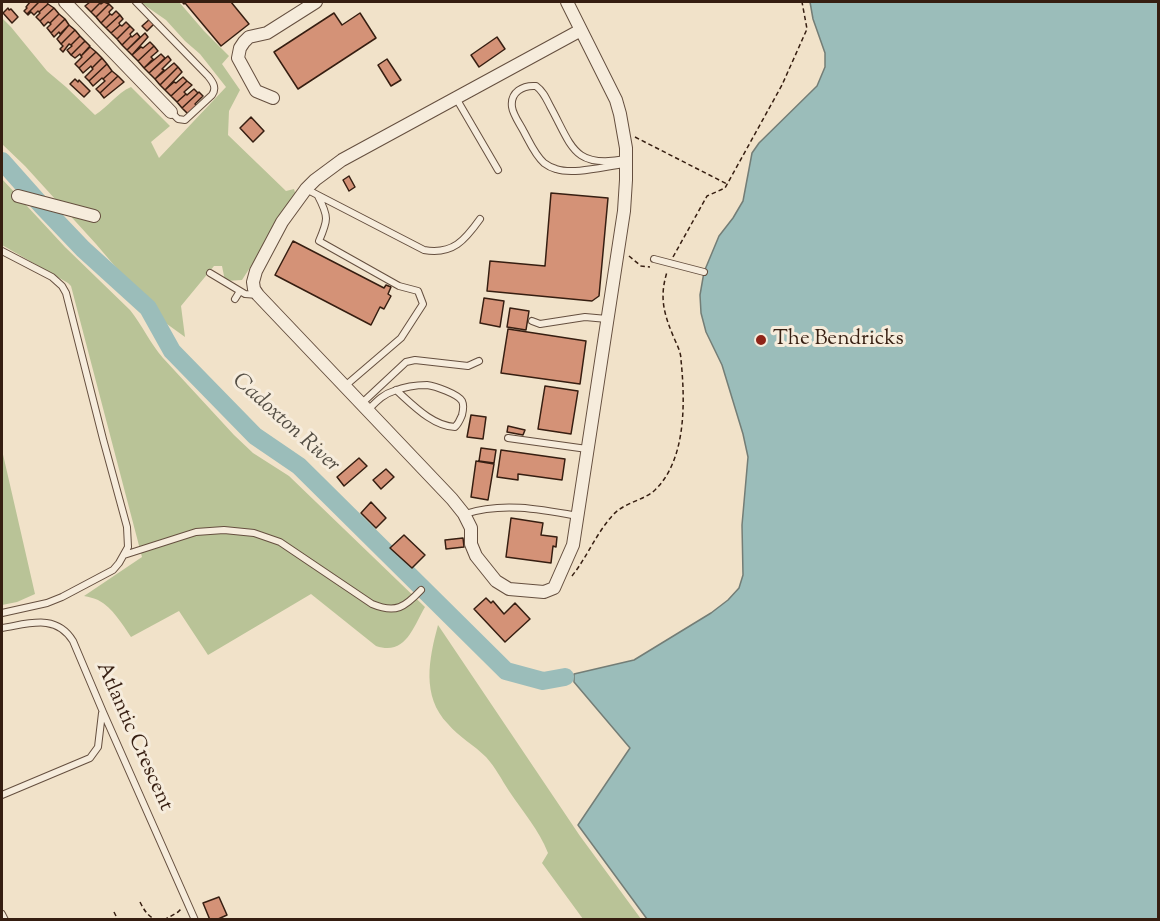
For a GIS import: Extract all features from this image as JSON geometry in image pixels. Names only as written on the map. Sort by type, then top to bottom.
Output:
[{"type":"street","points":[[65,2],[171,112]]},
{"type":"street","points":[[273,98],[256,91],[238,58],[240,48],[249,37],[267,33],[316,2]]},
{"type":"street","points":[[567,2],[581,30],[616,100],[624,131],[626,161],[624,211],[573,545],[554,588],[544,592],[508,589],[496,581],[476,556],[471,544],[471,528],[464,514],[452,499],[258,295],[253,282],[256,271],[282,222],[315,180],[342,160],[581,30]]},
{"type":"street","points":[[18,196],[94,216]]},
{"type":"lane","points":[[136,2],[208,76],[214,86],[214,92],[185,120],[178,119],[171,112]]},
{"type":"lane","points":[[527,86],[536,86],[543,93],[579,154],[597,162],[626,161],[573,171],[549,166],[533,149],[513,111],[513,97],[518,90],[527,86]]},
{"type":"lane","points":[[456,98],[498,170]]},
{"type":"lane","points":[[306,189],[424,250],[435,252],[450,249],[467,237],[480,219]]},
{"type":"lane","points":[[318,196],[326,212],[327,224],[319,242],[399,286],[418,291],[423,304],[400,338],[345,386]]},
{"type":"lane","points":[[2,251],[52,277],[66,293],[128,538],[128,547],[113,570],[47,603],[2,613]]},
{"type":"lane","points":[[657,260],[704,272]]},
{"type":"lane","points":[[210,273],[245,294],[258,295]]},
{"type":"lane","points":[[235,299],[240,291]]},
{"type":"lane","points":[[532,321],[540,324],[585,317],[607,319]]},
{"type":"lane","points":[[365,407],[406,362],[415,360],[468,366],[479,361]]},
{"type":"lane","points":[[365,407],[396,390],[427,385],[461,399],[463,407],[459,423],[454,427],[442,425],[411,405],[396,390]]},
{"type":"lane","points":[[508,438],[587,449]]},
{"type":"lane","points":[[464,514],[512,507],[577,516]]},
{"type":"lane","points":[[124,555],[196,532],[224,530],[255,533],[280,542],[372,604],[382,608],[396,609],[408,603],[421,590]]},
{"type":"lane","name":"Atlantic Crescent","points":[[2,628],[46,622],[63,628],[69,633],[195,920]]},
{"type":"lane","points":[[2,795],[90,758],[98,747],[103,712]]},
{"type":"lane","points":[[2,915],[5,920]]},
{"type":"path","points":[[570,579],[612,515],[627,503],[653,491],[671,467],[680,440],[684,410],[681,354],[662,302],[663,286],[670,263],[707,196],[725,189],[782,85],[807,29],[802,2]]},
{"type":"path","points":[[624,131],[728,184]]},
{"type":"path","points":[[618,250],[646,268],[654,266],[657,260]]},
{"type":"path","points":[[140,902],[144,911],[157,920]]},
{"type":"path","points":[[164,920],[178,912],[187,902]]},
{"type":"path","points":[[114,912],[118,920]]},
{"type":"green space","points":[[140,2],[179,2],[229,56],[222,64],[240,90],[229,111],[228,135],[286,191],[294,189],[296,196],[242,280],[225,281],[222,266],[214,266],[181,306],[185,337],[160,319],[96,244],[2,144],[2,18],[47,71],[95,115],[131,87],[170,126],[151,142],[159,158],[226,87],[200,54],[166,20]]},
{"type":"green space","points":[[2,179],[65,247],[130,310],[163,358],[234,435],[253,453],[289,476],[425,607],[412,631],[402,643],[395,647],[376,646],[311,594],[208,655],[179,611],[131,637],[108,607],[98,600],[84,596],[142,557],[71,286],[2,245]]},
{"type":"green space","points":[[2,450],[35,594],[17,602],[2,605]]},
{"type":"green space","points":[[438,625],[580,836],[641,919],[583,919],[542,863],[548,853],[496,769],[490,761],[452,729],[439,713],[434,702],[430,664]]},
{"type":"water","points":[[810,2],[1158,2],[1158,919],[647,919],[578,825],[630,748],[574,682],[574,674],[634,660],[711,613],[728,600],[739,588],[743,575],[742,525],[748,457],[722,365],[706,332],[701,313],[700,295],[704,272],[719,236],[743,201],[752,153],[759,143],[817,86],[825,67],[825,53],[813,19]]},
{"type":"building","points":[[30,2],[39,2],[27,14],[24,11]]},
{"type":"building","points":[[39,2],[48,4],[34,15],[31,12],[28,15],[27,14]]},
{"type":"building","points":[[90,2],[100,3],[91,12],[85,6]]},
{"type":"building","points":[[104,2],[109,4],[96,17],[91,12]]},
{"type":"building","points":[[182,2],[231,2],[249,24],[221,46]]},
{"type":"building","points":[[48,4],[54,8],[40,21],[36,17]]},
{"type":"building","points":[[109,4],[113,8],[101,23],[96,17]]},
{"type":"building","points":[[8,8],[18,17],[12,23],[3,13]]},
{"type":"building","points":[[54,8],[59,14],[44,26],[40,21]]},
{"type":"building","points":[[116,11],[120,15],[106,28],[101,23]]},
{"type":"building","points":[[334,13],[342,25],[360,13],[376,38],[298,89],[274,52]]},
{"type":"building","points":[[59,14],[65,19],[51,33],[47,28]]},
{"type":"building","points":[[120,15],[123,19],[120,25],[111,33],[106,28]]},
{"type":"building","points":[[151,18],[156,22],[147,31],[142,26]]},
{"type":"building","points":[[65,19],[69,25],[54,37],[51,33]]},
{"type":"building","points":[[126,22],[130,26],[117,39],[111,33]]},
{"type":"building","points":[[69,25],[75,30],[61,44],[57,39]]},
{"type":"building","points":[[130,26],[134,30],[122,45],[117,39]]},
{"type":"building","points":[[75,30],[80,36],[63,52],[60,49],[63,46],[61,44]]},
{"type":"building","points":[[137,33],[140,37],[127,50],[122,45]]},
{"type":"building","points":[[145,33],[148,37],[132,55],[127,50]]},
{"type":"building","points":[[80,36],[85,41],[71,55],[67,50]]},
{"type":"building","points":[[497,37],[505,49],[479,67],[471,55]]},
{"type":"building","points":[[85,41],[90,46],[81,56],[80,54],[75,58],[71,55]]},
{"type":"building","points":[[150,42],[154,46],[138,61],[132,55]]},
{"type":"building","points":[[154,46],[158,51],[144,68],[138,61]]},
{"type":"building","points":[[90,47],[96,52],[79,68],[75,64]]},
{"type":"building","points":[[96,52],[102,58],[83,73],[79,68]]},
{"type":"building","points":[[161,54],[165,58],[149,73],[144,68]]},
{"type":"building","points":[[168,56],[171,60],[155,79],[149,73]]},
{"type":"building","points":[[102,58],[107,64],[89,81],[85,77]]},
{"type":"building","points":[[387,59],[401,80],[391,86],[378,65]]},
{"type":"building","points":[[174,63],[178,67],[160,85],[155,79]]},
{"type":"building","points":[[107,64],[112,71],[93,86],[89,81]]},
{"type":"building","points":[[178,67],[182,72],[165,90],[160,85]]},
{"type":"building","points":[[112,71],[118,76],[100,93],[96,89]]},
{"type":"building","points":[[118,76],[124,82],[104,98],[100,93]]},
{"type":"building","points":[[183,77],[187,81],[171,96],[165,90]]},
{"type":"building","points":[[75,79],[90,91],[84,97],[70,84]]},
{"type":"building","points":[[187,81],[192,85],[177,102],[171,96]]},
{"type":"building","points":[[194,89],[198,93],[182,108],[177,102]]},
{"type":"building","points":[[199,92],[203,96],[188,114],[182,108]]},
{"type":"building","points":[[251,117],[264,131],[253,142],[240,128]]},
{"type":"building","points":[[349,176],[355,187],[349,191],[343,180]]},
{"type":"building","points":[[551,193],[608,198],[599,296],[592,301],[487,291],[490,261],[545,266]]},
{"type":"building","points":[[293,241],[384,288],[386,285],[391,287],[388,294],[391,296],[384,309],[380,307],[371,325],[275,275]]},
{"type":"building","points":[[484,298],[504,301],[500,327],[480,323]]},
{"type":"building","points":[[510,308],[529,311],[526,330],[507,327]]},
{"type":"building","points":[[508,329],[586,341],[580,384],[501,373]]},
{"type":"building","points":[[545,386],[578,391],[571,434],[538,429]]},
{"type":"building","points":[[471,415],[486,417],[483,439],[467,437]]},
{"type":"building","points":[[508,426],[525,430],[523,435],[507,432]]},
{"type":"building","points":[[481,448],[496,450],[494,463],[479,461]]},
{"type":"building","points":[[501,450],[565,459],[562,480],[518,474],[518,480],[497,477]]},
{"type":"building","points":[[359,458],[367,466],[344,486],[337,477]]},
{"type":"building","points":[[476,461],[494,464],[488,500],[471,497]]},
{"type":"building","points":[[386,469],[394,477],[381,489],[373,480]]},
{"type":"building","points":[[371,502],[386,518],[376,528],[361,513]]},
{"type":"building","points":[[511,518],[543,523],[541,535],[557,537],[556,547],[553,546],[551,563],[506,557]]},
{"type":"building","points":[[404,535],[425,555],[412,568],[390,548]]},
{"type":"building","points":[[463,538],[464,547],[446,549],[445,540]]},
{"type":"building","points":[[486,598],[491,603],[493,601],[504,614],[515,603],[530,619],[505,642],[474,609]]},
{"type":"building","points":[[219,897],[227,915],[210,920],[203,903]]},
{"type":"waterway","name":"Cadoxton River","points":[[2,161],[83,249],[148,308],[172,351],[255,436],[299,466],[506,671],[543,681],[565,677]]},
{"type":"place","name":"The Bendricks","points":[[761,340]]}]
